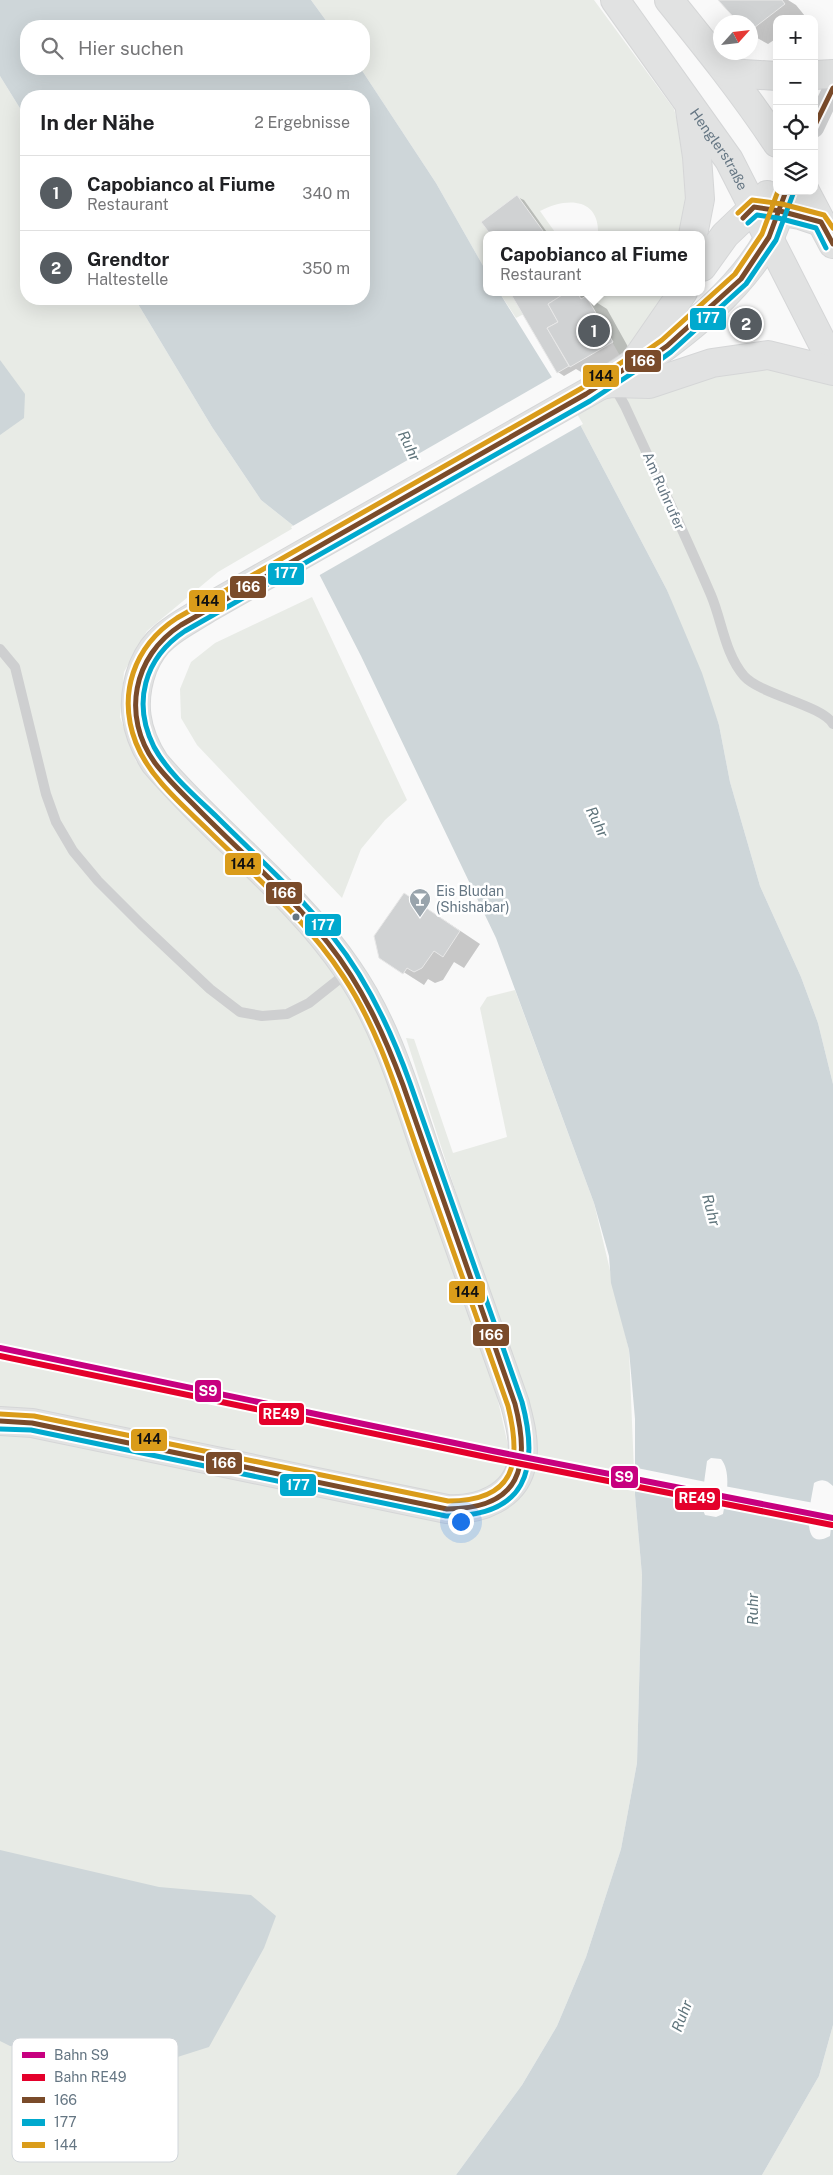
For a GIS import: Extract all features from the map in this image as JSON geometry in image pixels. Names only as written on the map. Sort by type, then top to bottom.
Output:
[{"type":"main road","name":"Henglerstraße","points":[[615,0],[729,160],[774,199],[769,237],[833,364]]},
{"type":"main road","points":[[669,0],[728,73],[773,137]]},
{"type":"main road","points":[[728,73],[773,76]]},
{"type":"main road","points":[[818,75],[833,74]]},
{"type":"main road","points":[[690,103],[700,199],[694,231]]},
{"type":"main road","points":[[807,195],[827,233]]},
{"type":"main road","points":[[705,263],[725,235],[774,199],[827,233]]},
{"type":"main road","points":[[634,363],[645,361],[694,324],[741,279],[769,237]]},
{"type":"main road","points":[[0,1421],[32,1423],[447,1509],[468,1509],[483,1505],[500,1496],[514,1481],[519,1472],[523,1452],[522,1433],[515,1404],[406,1092],[377,1021],[362,991],[335,952],[298,910],[163,772],[150,755],[141,737],[136,717],[136,693],[146,660],[152,650],[165,636],[206,610],[597,388],[634,363],[680,296]]},
{"type":"main road","points":[[597,388],[649,384],[712,363],[768,355],[833,371]]},
{"type":"street","points":[[818,120],[833,88]]},
{"type":"lane","name":"Am Ruhrufer","points":[[597,388],[625,406],[713,600],[726,642],[745,676],[781,696],[823,714],[833,724]]},
{"type":"lane","points":[[0,650],[15,667],[46,794],[56,822],[73,851],[98,881],[134,918],[210,989],[240,1012],[262,1016],[287,1014],[309,1003],[349,971]]},
{"type":"shaded area","points":[[311,0],[594,0],[674,109],[687,158],[691,202],[686,231],[598,231],[597,222],[593,213],[580,203],[570,202],[550,206],[540,211],[554,231],[483,231],[483,266],[436,183],[365,75],[370,75],[370,20],[326,20]]},
{"type":"shaded area","points":[[0,76],[20,108],[20,305],[139,305],[212,427],[261,500],[295,527],[218,572],[147,631],[124,672],[120,717],[136,761],[320,948],[377,1045],[425,1171],[454,1275],[486,1348],[510,1454],[537,1435],[406,1038],[414,1039],[453,1153],[507,1137],[480,1008],[487,997],[515,990],[594,1203],[629,1350],[635,1495],[642,1575],[637,1763],[621,1849],[586,1957],[557,2026],[522,2085],[456,2175],[0,2175]]},
{"type":"shaded area","points":[[502,296],[558,296],[516,318]]},
{"type":"shaded area","points":[[586,296],[663,296],[631,356],[623,361]]},
{"type":"shaded area","points":[[771,362],[833,376],[833,1084],[818,1023],[801,977],[760,886],[730,782],[719,725],[667,590],[574,413],[640,369]]},
{"type":"shaded area","points":[[312,597],[407,800],[385,820],[361,849],[342,898],[197,745],[181,718],[180,689],[191,662],[215,643]]},
{"type":"shaded area","points":[[833,2025],[833,2175],[762,2175],[819,2076]]},
{"type":"water","name":"Ruhr","points":[[0,0],[311,0],[326,20],[20,20],[20,75],[365,75],[436,183],[483,266],[483,296],[501,296],[574,413],[667,590],[702,673],[719,725],[730,782],[760,886],[801,977],[818,1023],[833,1084],[833,1486],[824,1480],[814,1483],[809,1521],[813,1537],[820,1539],[830,1536],[833,1510],[833,2025],[819,2076],[762,2175],[456,2175],[522,2085],[557,2026],[586,1957],[621,1849],[637,1763],[642,1575],[635,1495],[635,1419],[629,1350],[611,1283],[609,1256],[594,1203],[496,938],[361,656],[295,527],[261,500],[212,427],[139,305],[370,305],[370,90],[20,90],[20,108],[0,76]],"holes":[[[711,1458],[721,1459],[727,1478],[727,1493],[723,1514],[716,1517],[705,1515],[701,1505],[707,1461]]]},
{"type":"water","points":[[0,360],[25,394],[24,418],[0,435]]},
{"type":"water","points":[[0,1850],[159,1887],[251,1895],[276,1916],[264,1948],[209,2047],[178,2057],[178,2038],[12,2038],[12,2046],[0,2041]]},
{"type":"pier","points":[[554,376],[583,424],[318,576],[291,527]]},
{"type":"pier","points":[[632,1467],[706,1482],[704,1503],[632,1489]]},
{"type":"pier","points":[[724,1486],[814,1503],[811,1524],[722,1507]]},
{"type":"building","points":[[718,0],[782,0],[785,4],[758,25],[758,15],[732,15]]},
{"type":"building","points":[[517,195],[543,231],[488,231],[481,222]]},
{"type":"building","points":[[512,296],[561,296],[548,304],[558,322],[547,328],[569,366],[557,373]]},
{"type":"building","points":[[561,296],[579,296],[581,299],[586,296],[613,342],[570,367],[547,328],[558,322],[548,304]]},
{"type":"building","points":[[404,893],[460,931],[443,957],[434,951],[422,968],[414,972],[407,968],[403,974],[379,958],[374,936]]},
{"type":"rail line","name":"S9","points":[[0,1348],[493,1451],[833,1518]]},
{"type":"rail line","name":"RE49","points":[[0,1356],[491,1458],[832,1525]]},
{"type":"transit line","name":"166","points":[[818,119],[833,88]]},
{"type":"transit line","name":"144","points":[[0,1414],[34,1416],[448,1501],[471,1499],[488,1494],[501,1486],[509,1474],[513,1461],[514,1444],[508,1406],[397,1091],[368,1020],[343,976],[314,937],[282,902],[180,803],[150,769],[136,743],[131,725],[128,707],[129,689],[140,657],[150,642],[162,629],[177,618],[582,388],[630,357],[642,354],[662,340],[735,274],[762,234],[777,195]]},
{"type":"transit line","name":"166","points":[[0,1421],[32,1423],[447,1509],[472,1507],[491,1501],[505,1492],[515,1480],[520,1464],[522,1447],[515,1404],[403,1085],[380,1029],[362,993],[340,959],[313,925],[281,890],[164,775],[155,763],[144,745],[138,726],[137,688],[143,670],[152,653],[165,638],[181,625],[586,394],[634,363],[645,361],[667,346],[741,279],[769,237],[785,195]]},
{"type":"transit line","name":"177","points":[[0,1429],[31,1430],[446,1516],[473,1514],[494,1508],[510,1498],[521,1485],[527,1468],[529,1449],[522,1402],[410,1083],[387,1025],[357,971],[320,921],[183,784],[160,757],[147,730],[143,698],[146,683],[151,668],[160,654],[185,631],[590,401],[637,370],[649,368],[671,352],[746,284],[776,240],[793,195]]},
{"type":"transit line","name":"144","points":[[738,213],[752,200],[782,204],[824,215],[833,228]]},
{"type":"transit line","name":"166","points":[[743,218],[754,207],[780,211],[821,222],[833,244]]},
{"type":"transit line","name":"177","points":[[748,223],[757,215],[778,218],[816,228],[826,248]]},
{"type":"place","name":"Grendtor","points":[[746,324]]},
{"type":"place","name":"Capobianco al Fiume","points":[[594,331]]},
{"type":"place","name":"Eis Bludan (Shishabar)","points":[[420,918]]}]
